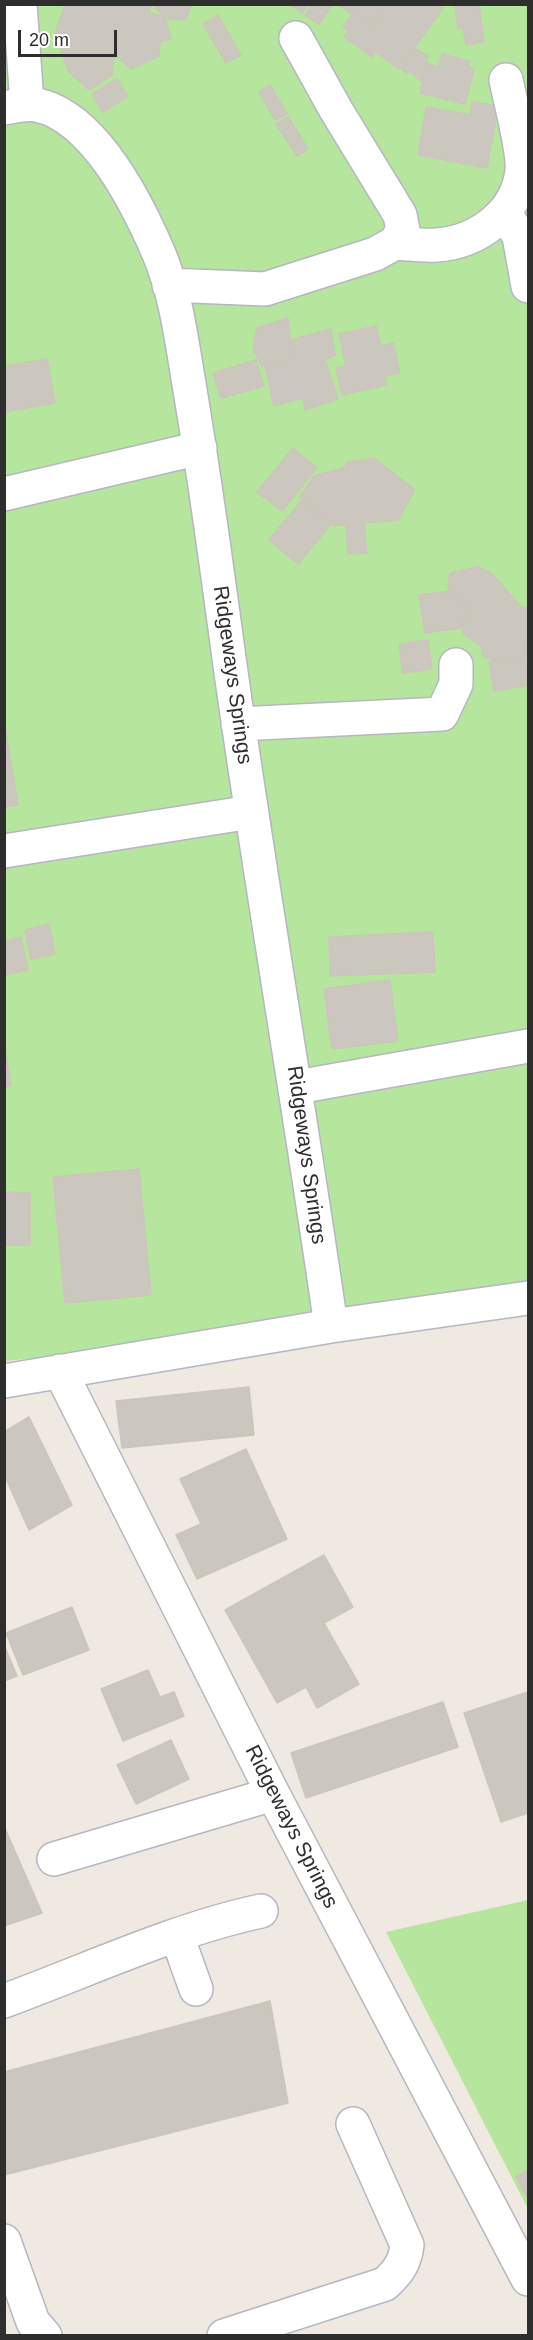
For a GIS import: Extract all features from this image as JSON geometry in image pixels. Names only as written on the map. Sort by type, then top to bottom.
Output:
[{"type":"street","points":[[16,106],[20,4]]},
{"type":"street","points":[[169,285],[265,288],[375,254],[395,243],[403,230],[400,215],[296,38]]},
{"type":"street","points":[[395,243],[438,245],[477,235],[505,213],[515,196],[523,169],[506,80]]},
{"type":"street","name":"Ridgeways Springs","points":[[16,106],[41,106],[62,116],[87,134],[108,161],[142,218],[169,285],[200,448],[251,812],[297,1087],[331,1326]]},
{"type":"street","points":[[505,213],[519,236],[528,286]]},
{"type":"street","points":[[4,494],[200,448]]},
{"type":"street","points":[[238,724],[442,714],[456,684],[456,665]]},
{"type":"street","points":[[4,851],[251,812]]},
{"type":"street","points":[[297,1087],[528,1046]]},
{"type":"street","points":[[4,1381],[331,1326],[528,1298]]},
{"type":"street","name":"Ridgeways Springs","points":[[60,1371],[273,1794],[528,2279]]},
{"type":"street","points":[[54,1859],[273,1794]]},
{"type":"street","points":[[4,2001],[177,1936],[233,1917],[261,1911]]},
{"type":"street","points":[[177,1936],[196,1989]]},
{"type":"street","points":[[224,2336],[385,2284],[398,2272],[405,2259],[407,2245],[353,2124]]},
{"type":"street","points":[[4,2241],[33,2322],[45,2336]]},
{"type":"green space","points":[[5,5],[528,5],[528,1308],[5,1361]]},
{"type":"green space","points":[[528,1900],[528,2209],[386,1932]]},
{"type":"building","points":[[65,4],[150,4],[150,13],[165,17],[171,39],[160,42],[159,56],[131,69],[117,56],[114,58],[112,75],[89,90],[69,72],[55,34]]},
{"type":"building","points":[[157,4],[192,4],[185,20],[168,19],[154,6]]},
{"type":"building","points":[[290,4],[308,4],[302,13]]},
{"type":"building","points":[[312,4],[333,4],[319,24],[305,15]]},
{"type":"building","points":[[337,4],[387,4],[373,24],[356,13],[354,16]]},
{"type":"building","points":[[388,4],[438,4],[443,8],[399,69],[375,52],[372,57],[344,37],[349,31],[343,27],[351,16],[356,13],[374,26]]},
{"type":"building","points":[[455,4],[479,4],[484,42],[466,45],[463,28],[458,29]]},
{"type":"building","points":[[218,15],[241,55],[226,63],[203,24]]},
{"type":"building","points":[[414,48],[428,56],[422,82],[410,71],[407,74],[401,68]]},
{"type":"building","points":[[442,54],[469,61],[468,67],[474,69],[465,104],[420,93],[427,63],[439,67]]},
{"type":"building","points":[[117,79],[128,96],[103,112],[92,94]]},
{"type":"building","points":[[270,85],[287,114],[275,120],[259,92]]},
{"type":"building","points":[[472,102],[498,106],[487,168],[418,155],[426,107],[470,115]]},
{"type":"building","points":[[288,117],[308,149],[297,156],[276,124]]},
{"type":"building","points":[[288,318],[292,358],[262,366],[253,349],[257,328]]},
{"type":"building","points":[[376,326],[381,346],[393,343],[400,373],[385,376],[387,385],[342,395],[336,368],[346,366],[339,334]]},
{"type":"building","points":[[331,329],[335,356],[325,359],[338,399],[305,410],[303,398],[274,406],[265,366],[292,359],[290,340]]},
{"type":"building","points":[[47,359],[55,403],[4,412],[4,366]]},
{"type":"building","points":[[256,360],[264,386],[221,398],[213,373]]},
{"type":"building","points":[[293,448],[317,468],[282,511],[257,492]]},
{"type":"building","points":[[374,458],[415,490],[398,520],[364,523],[367,553],[348,554],[346,524],[334,526],[300,497],[314,476],[346,467],[347,462]]},
{"type":"building","points":[[302,500],[331,524],[298,564],[269,540]]},
{"type":"building","points":[[479,567],[491,573],[522,608],[528,607],[528,643],[524,645],[525,655],[493,661],[482,655],[481,646],[463,634],[466,606],[448,589],[450,573]]},
{"type":"building","points":[[451,591],[465,606],[462,628],[425,633],[419,595]]},
{"type":"building","points":[[428,640],[432,669],[403,673],[399,644]]},
{"type":"building","points":[[528,645],[528,685],[494,691],[489,662],[525,656],[524,646]]},
{"type":"building","points":[[4,720],[18,805],[4,807]]},
{"type":"building","points":[[49,924],[55,954],[31,959],[25,930]]},
{"type":"building","points":[[433,932],[435,972],[330,976],[329,937]]},
{"type":"building","points":[[21,937],[28,970],[4,975],[4,941]]},
{"type":"building","points":[[390,980],[398,1041],[332,1049],[324,989]]},
{"type":"building","points":[[4,1044],[11,1086],[4,1086]]},
{"type":"building","points":[[139,1169],[151,1295],[65,1303],[53,1177]]},
{"type":"building","points":[[4,1192],[30,1193],[30,1245],[4,1245]]},
{"type":"building","points":[[249,1387],[254,1435],[122,1448],[116,1401]]},
{"type":"building","points":[[29,1417],[72,1505],[29,1530],[4,1474],[4,1432]]},
{"type":"building","points":[[246,1449],[287,1539],[197,1579],[176,1535],[201,1524],[180,1479]]},
{"type":"building","points":[[324,1555],[353,1607],[324,1623],[359,1684],[317,1708],[306,1687],[277,1703],[225,1610]]},
{"type":"building","points":[[72,1607],[89,1650],[23,1675],[6,1633]]},
{"type":"building","points":[[4,1645],[17,1676],[4,1681]]},
{"type":"building","points":[[148,1670],[160,1697],[174,1692],[184,1716],[123,1741],[101,1689]]},
{"type":"building","points":[[528,1692],[528,1813],[501,1822],[464,1713]]},
{"type":"building","points":[[443,1702],[458,1747],[306,1798],[291,1753]]},
{"type":"building","points":[[171,1740],[189,1779],[136,1804],[117,1765]]},
{"type":"building","points":[[4,1826],[42,1913],[4,1926]]},
{"type":"building","points":[[270,2001],[288,2103],[4,2175],[4,2072]]},
{"type":"building","points":[[528,2170],[528,2199],[516,2177]]}]
